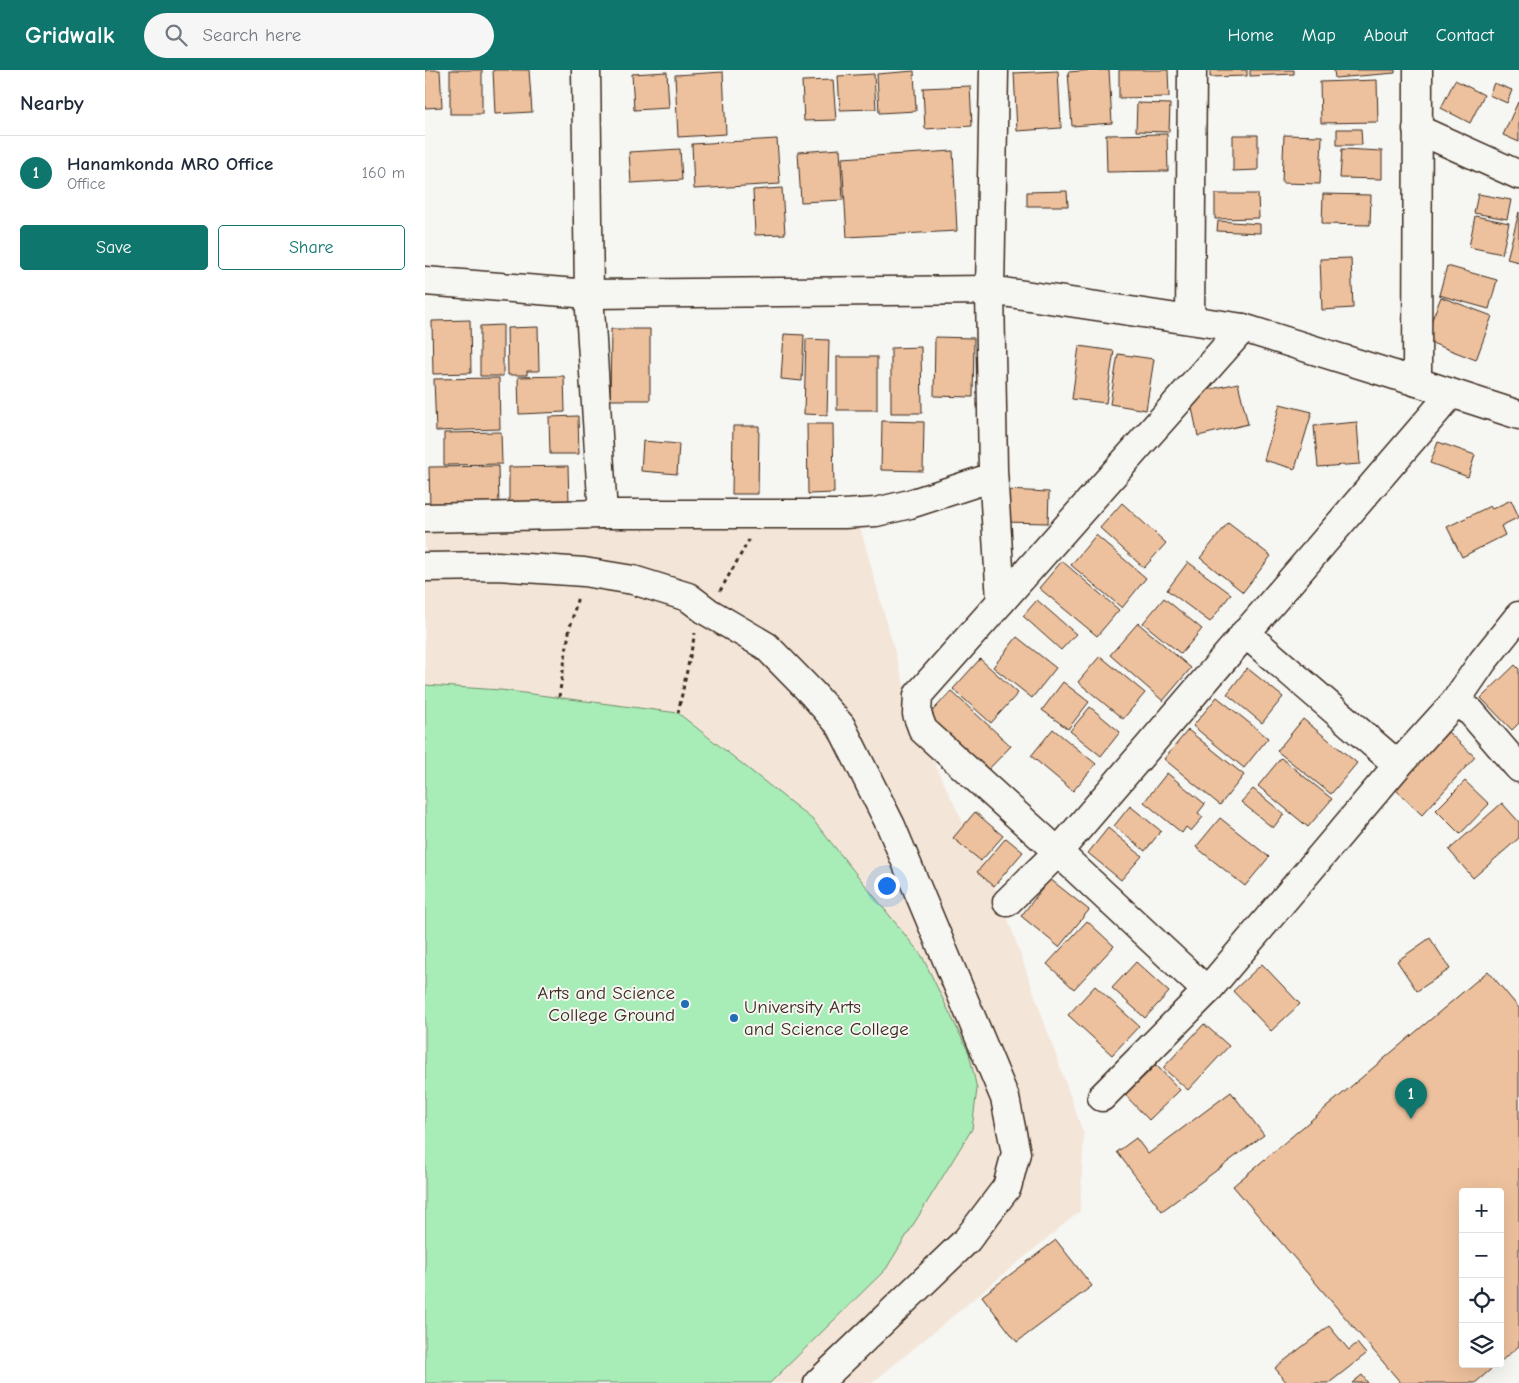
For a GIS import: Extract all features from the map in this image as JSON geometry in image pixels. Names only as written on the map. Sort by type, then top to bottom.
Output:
[{"type":"street","points":[[586,70],[589,294],[603,514]]},
{"type":"street","points":[[994,70],[990,290],[993,477],[1001,601]]},
{"type":"street","points":[[1190,319],[1192,70]]},
{"type":"street","points":[[1417,382],[1418,70]]},
{"type":"street","points":[[1417,129],[1519,175]]},
{"type":"street","points":[[425,281],[589,294],[990,290],[1243,328],[1519,415]]},
{"type":"street","points":[[1207,991],[1058,852],[923,730],[917,714],[918,695],[1243,328]]},
{"type":"street","points":[[1007,902],[1058,852],[1451,394]]},
{"type":"street","points":[[425,518],[603,514],[845,514],[876,512],[910,504],[993,477]]},
{"type":"street","points":[[425,567],[497,566],[584,572],[633,580],[688,597],[708,612],[766,646],[813,693],[841,726],[891,826],[1005,1098],[1016,1153],[1007,1187],[967,1240],[818,1383]]},
{"type":"street","points":[[1102,1097],[1207,991],[1455,702],[1483,661],[1519,616]]},
{"type":"street","points":[[1245,634],[1399,765]]},
{"type":"street","points":[[1455,702],[1471,712],[1519,768]]},
{"type":"path","points":[[559,697],[569,632],[584,572]]},
{"type":"shaded area","name":"Arts and Science College Ground","points":[[856,512],[915,724],[1002,902],[1084,1135],[1080,1211],[872,1383],[425,1383],[425,519]]},
{"type":"green space","name":"Arts and Science College Ground","points":[[425,685],[501,690],[678,713],[813,820],[922,956],[969,1053],[977,1089],[972,1129],[886,1269],[770,1383],[425,1383]]},
{"type":"building","points":[[425,70],[440,70],[442,107],[425,108]]},
{"type":"building","points":[[450,70],[482,70],[482,114],[450,114]]},
{"type":"building","points":[[493,70],[529,70],[532,112],[495,114]]},
{"type":"building","points":[[1109,70],[1112,123],[1072,126],[1068,72]]},
{"type":"building","points":[[1119,70],[1168,70],[1169,97],[1119,98]]},
{"type":"building","points":[[1210,70],[1247,70],[1247,76],[1210,77]]},
{"type":"building","points":[[1250,70],[1294,70],[1294,74],[1250,76]]},
{"type":"building","points":[[1334,70],[1395,70],[1395,73],[1335,78]]},
{"type":"building","points":[[914,71],[916,111],[879,113],[877,74]]},
{"type":"building","points":[[1058,71],[1061,128],[1017,131],[1014,73]]},
{"type":"building","points":[[667,72],[669,108],[634,110],[632,74]]},
{"type":"building","points":[[723,72],[726,134],[678,137],[675,75]]},
{"type":"building","points":[[874,74],[876,109],[840,110],[838,76]]},
{"type":"building","points":[[833,80],[836,120],[804,121],[802,81]]},
{"type":"building","points":[[1377,80],[1378,122],[1321,123],[1320,82]]},
{"type":"building","points":[[1455,80],[1484,95],[1470,123],[1441,108]]},
{"type":"building","points":[[1494,83],[1512,90],[1507,103],[1489,95]]},
{"type":"building","points":[[970,86],[972,126],[925,129],[923,88]]},
{"type":"building","points":[[1137,103],[1170,104],[1169,132],[1136,131]]},
{"type":"building","points":[[1519,103],[1519,142],[1503,135]]},
{"type":"building","points":[[1337,129],[1361,129],[1362,145],[1337,145]]},
{"type":"building","points":[[1167,134],[1168,171],[1107,172],[1106,135]]},
{"type":"building","points":[[1233,135],[1258,135],[1258,170],[1233,171]]},
{"type":"building","points":[[1284,135],[1322,136],[1320,184],[1282,183]]},
{"type":"building","points":[[777,139],[780,184],[694,189],[692,144]]},
{"type":"building","points":[[680,149],[682,180],[631,183],[629,152]]},
{"type":"building","points":[[840,149],[843,200],[801,202],[798,152]]},
{"type":"building","points":[[1342,149],[1382,151],[1382,179],[1340,178]]},
{"type":"building","points":[[953,151],[957,231],[847,237],[842,158]]},
{"type":"building","points":[[782,188],[785,234],[755,235],[753,190]]},
{"type":"building","points":[[1067,191],[1068,206],[1027,206],[1027,192]]},
{"type":"building","points":[[1215,194],[1258,194],[1259,218],[1215,219]]},
{"type":"building","points":[[1323,194],[1371,195],[1370,225],[1322,224]]},
{"type":"building","points":[[1478,194],[1511,200],[1507,219],[1474,213]]},
{"type":"building","points":[[1519,212],[1519,262],[1507,259]]},
{"type":"building","points":[[1475,216],[1509,223],[1502,254],[1469,247]]},
{"type":"building","points":[[1218,221],[1260,224],[1260,233],[1217,231]]},
{"type":"building","points":[[1351,258],[1353,308],[1322,310],[1320,259]]},
{"type":"building","points":[[1447,266],[1497,280],[1489,309],[1439,295]]},
{"type":"building","points":[[1441,297],[1492,316],[1476,360],[1424,340]]},
{"type":"building","points":[[470,320],[471,373],[433,374],[432,321]]},
{"type":"building","points":[[503,325],[503,376],[480,376],[480,326]]},
{"type":"building","points":[[538,327],[539,371],[527,371],[527,375],[508,375],[507,328]]},
{"type":"building","points":[[611,329],[650,329],[650,400],[610,400]]},
{"type":"building","points":[[784,334],[804,335],[802,381],[781,379]]},
{"type":"building","points":[[935,337],[974,338],[973,397],[934,396]]},
{"type":"building","points":[[806,339],[829,340],[827,415],[804,414]]},
{"type":"building","points":[[1079,346],[1114,351],[1106,403],[1072,399]]},
{"type":"building","points":[[921,347],[922,413],[891,413],[891,348]]},
{"type":"building","points":[[1118,354],[1154,359],[1146,410],[1110,404]]},
{"type":"building","points":[[837,357],[877,357],[877,410],[837,410]]},
{"type":"building","points":[[564,376],[565,412],[519,414],[518,377]]},
{"type":"building","points":[[499,378],[500,429],[436,431],[434,379]]},
{"type":"building","points":[[1238,383],[1248,424],[1198,436],[1189,394]]},
{"type":"building","points":[[1280,404],[1312,412],[1295,469],[1264,460]]},
{"type":"building","points":[[578,416],[579,454],[550,454],[549,417]]},
{"type":"building","points":[[882,421],[924,422],[923,471],[881,470]]},
{"type":"building","points":[[1357,422],[1360,464],[1318,467],[1314,426]]},
{"type":"building","points":[[807,424],[833,424],[834,493],[808,494]]},
{"type":"building","points":[[733,426],[759,426],[758,494],[732,494]]},
{"type":"building","points":[[501,432],[502,464],[444,465],[444,433]]},
{"type":"building","points":[[643,441],[679,444],[677,474],[641,471]]},
{"type":"building","points":[[1438,442],[1475,455],[1468,477],[1430,463]]},
{"type":"building","points":[[498,466],[499,506],[430,508],[429,467]]},
{"type":"building","points":[[568,466],[569,503],[509,504],[509,467]]},
{"type":"building","points":[[1005,490],[1049,492],[1048,523],[1003,522]]},
{"type":"building","points":[[1511,500],[1519,517],[1501,526],[1505,535],[1462,557],[1447,527],[1490,506],[1492,509]]},
{"type":"building","points":[[1122,503],[1166,543],[1144,568],[1100,528]]},
{"type":"building","points":[[1228,523],[1271,556],[1243,592],[1200,558]]},
{"type":"building","points":[[1096,535],[1146,578],[1122,608],[1071,565]]},
{"type":"building","points":[[1062,561],[1119,610],[1097,636],[1039,588]]},
{"type":"building","points":[[1188,562],[1231,594],[1210,622],[1167,590]]},
{"type":"building","points":[[1164,598],[1202,629],[1181,654],[1143,623]]},
{"type":"building","points":[[1037,600],[1076,634],[1061,650],[1023,616]]},
{"type":"building","points":[[1138,623],[1191,668],[1163,701],[1110,655]]},
{"type":"building","points":[[1017,637],[1056,668],[1032,698],[993,667]]},
{"type":"building","points":[[1100,656],[1145,693],[1123,719],[1078,682]]},
{"type":"building","points":[[980,659],[1018,693],[991,723],[953,689]]},
{"type":"building","points":[[1515,665],[1519,669],[1519,723],[1512,730],[1481,698]]},
{"type":"building","points":[[1247,668],[1283,697],[1262,723],[1227,694]]},
{"type":"building","points":[[1063,682],[1089,702],[1068,729],[1042,710]]},
{"type":"building","points":[[951,691],[1011,746],[984,774],[925,719]]},
{"type":"building","points":[[1217,697],[1268,738],[1244,768],[1193,726]]},
{"type":"building","points":[[1090,707],[1120,732],[1101,756],[1070,731]]},
{"type":"building","points":[[1303,719],[1357,763],[1331,794],[1277,751]]},
{"type":"building","points":[[1053,729],[1096,764],[1073,791],[1031,756]]},
{"type":"building","points":[[1188,730],[1244,775],[1220,805],[1164,759]]},
{"type":"building","points":[[1448,732],[1475,757],[1422,815],[1395,789]]},
{"type":"building","points":[[1281,758],[1332,799],[1308,827],[1258,786]]},
{"type":"building","points":[[1167,773],[1205,804],[1198,813],[1203,817],[1191,831],[1186,827],[1182,833],[1144,802]]},
{"type":"building","points":[[1465,781],[1489,804],[1460,834],[1436,810]]},
{"type":"building","points":[[1253,789],[1284,814],[1273,828],[1241,802]]},
{"type":"building","points":[[1502,803],[1519,822],[1519,838],[1473,878],[1449,850]]},
{"type":"building","points":[[1130,806],[1161,831],[1145,851],[1114,826]]},
{"type":"building","points":[[975,812],[1003,836],[981,861],[953,838]]},
{"type":"building","points":[[1220,818],[1269,857],[1245,886],[1196,847]]},
{"type":"building","points":[[1108,828],[1142,856],[1121,880],[1088,853]]},
{"type":"building","points":[[1006,838],[1023,852],[994,886],[977,872]]},
{"type":"building","points":[[1050,879],[1089,910],[1059,947],[1021,916]]},
{"type":"building","points":[[1087,921],[1114,946],[1074,989],[1047,964]]},
{"type":"building","points":[[1430,938],[1450,969],[1417,991],[1397,961]]},
{"type":"building","points":[[1136,962],[1169,992],[1145,1018],[1112,988]]},
{"type":"building","points":[[1262,964],[1300,1004],[1271,1031],[1233,991]]},
{"type":"building","points":[[1488,971],[1519,1008],[1519,1346],[1504,1359],[1504,1188],[1459,1188],[1459,1368],[1492,1368],[1475,1383],[1401,1383],[1233,1186]]},
{"type":"building","points":[[1095,986],[1139,1026],[1112,1055],[1068,1015]]},
{"type":"building","points":[[1204,1024],[1229,1046],[1188,1090],[1163,1068]]},
{"type":"building","points":[[1156,1065],[1180,1090],[1149,1120],[1125,1095]]},
{"type":"building","points":[[1231,1092],[1264,1135],[1162,1211],[1117,1152],[1136,1138],[1148,1154]]},
{"type":"building","points":[[1056,1240],[1092,1286],[1017,1342],[982,1296]]},
{"type":"building","points":[[1329,1326],[1349,1350],[1357,1343],[1366,1354],[1329,1383],[1287,1383],[1275,1368]]},
{"type":"building","points":[[1362,1375],[1368,1383],[1352,1383]]},
{"type":"place","name":"Arts and Science College Ground","points":[[685,1004]]},
{"type":"place","name":"University Arts and Science College","points":[[734,1018]]},
{"type":"place","name":"Hanamkonda MRO Office","points":[[1411,1119]]}]
